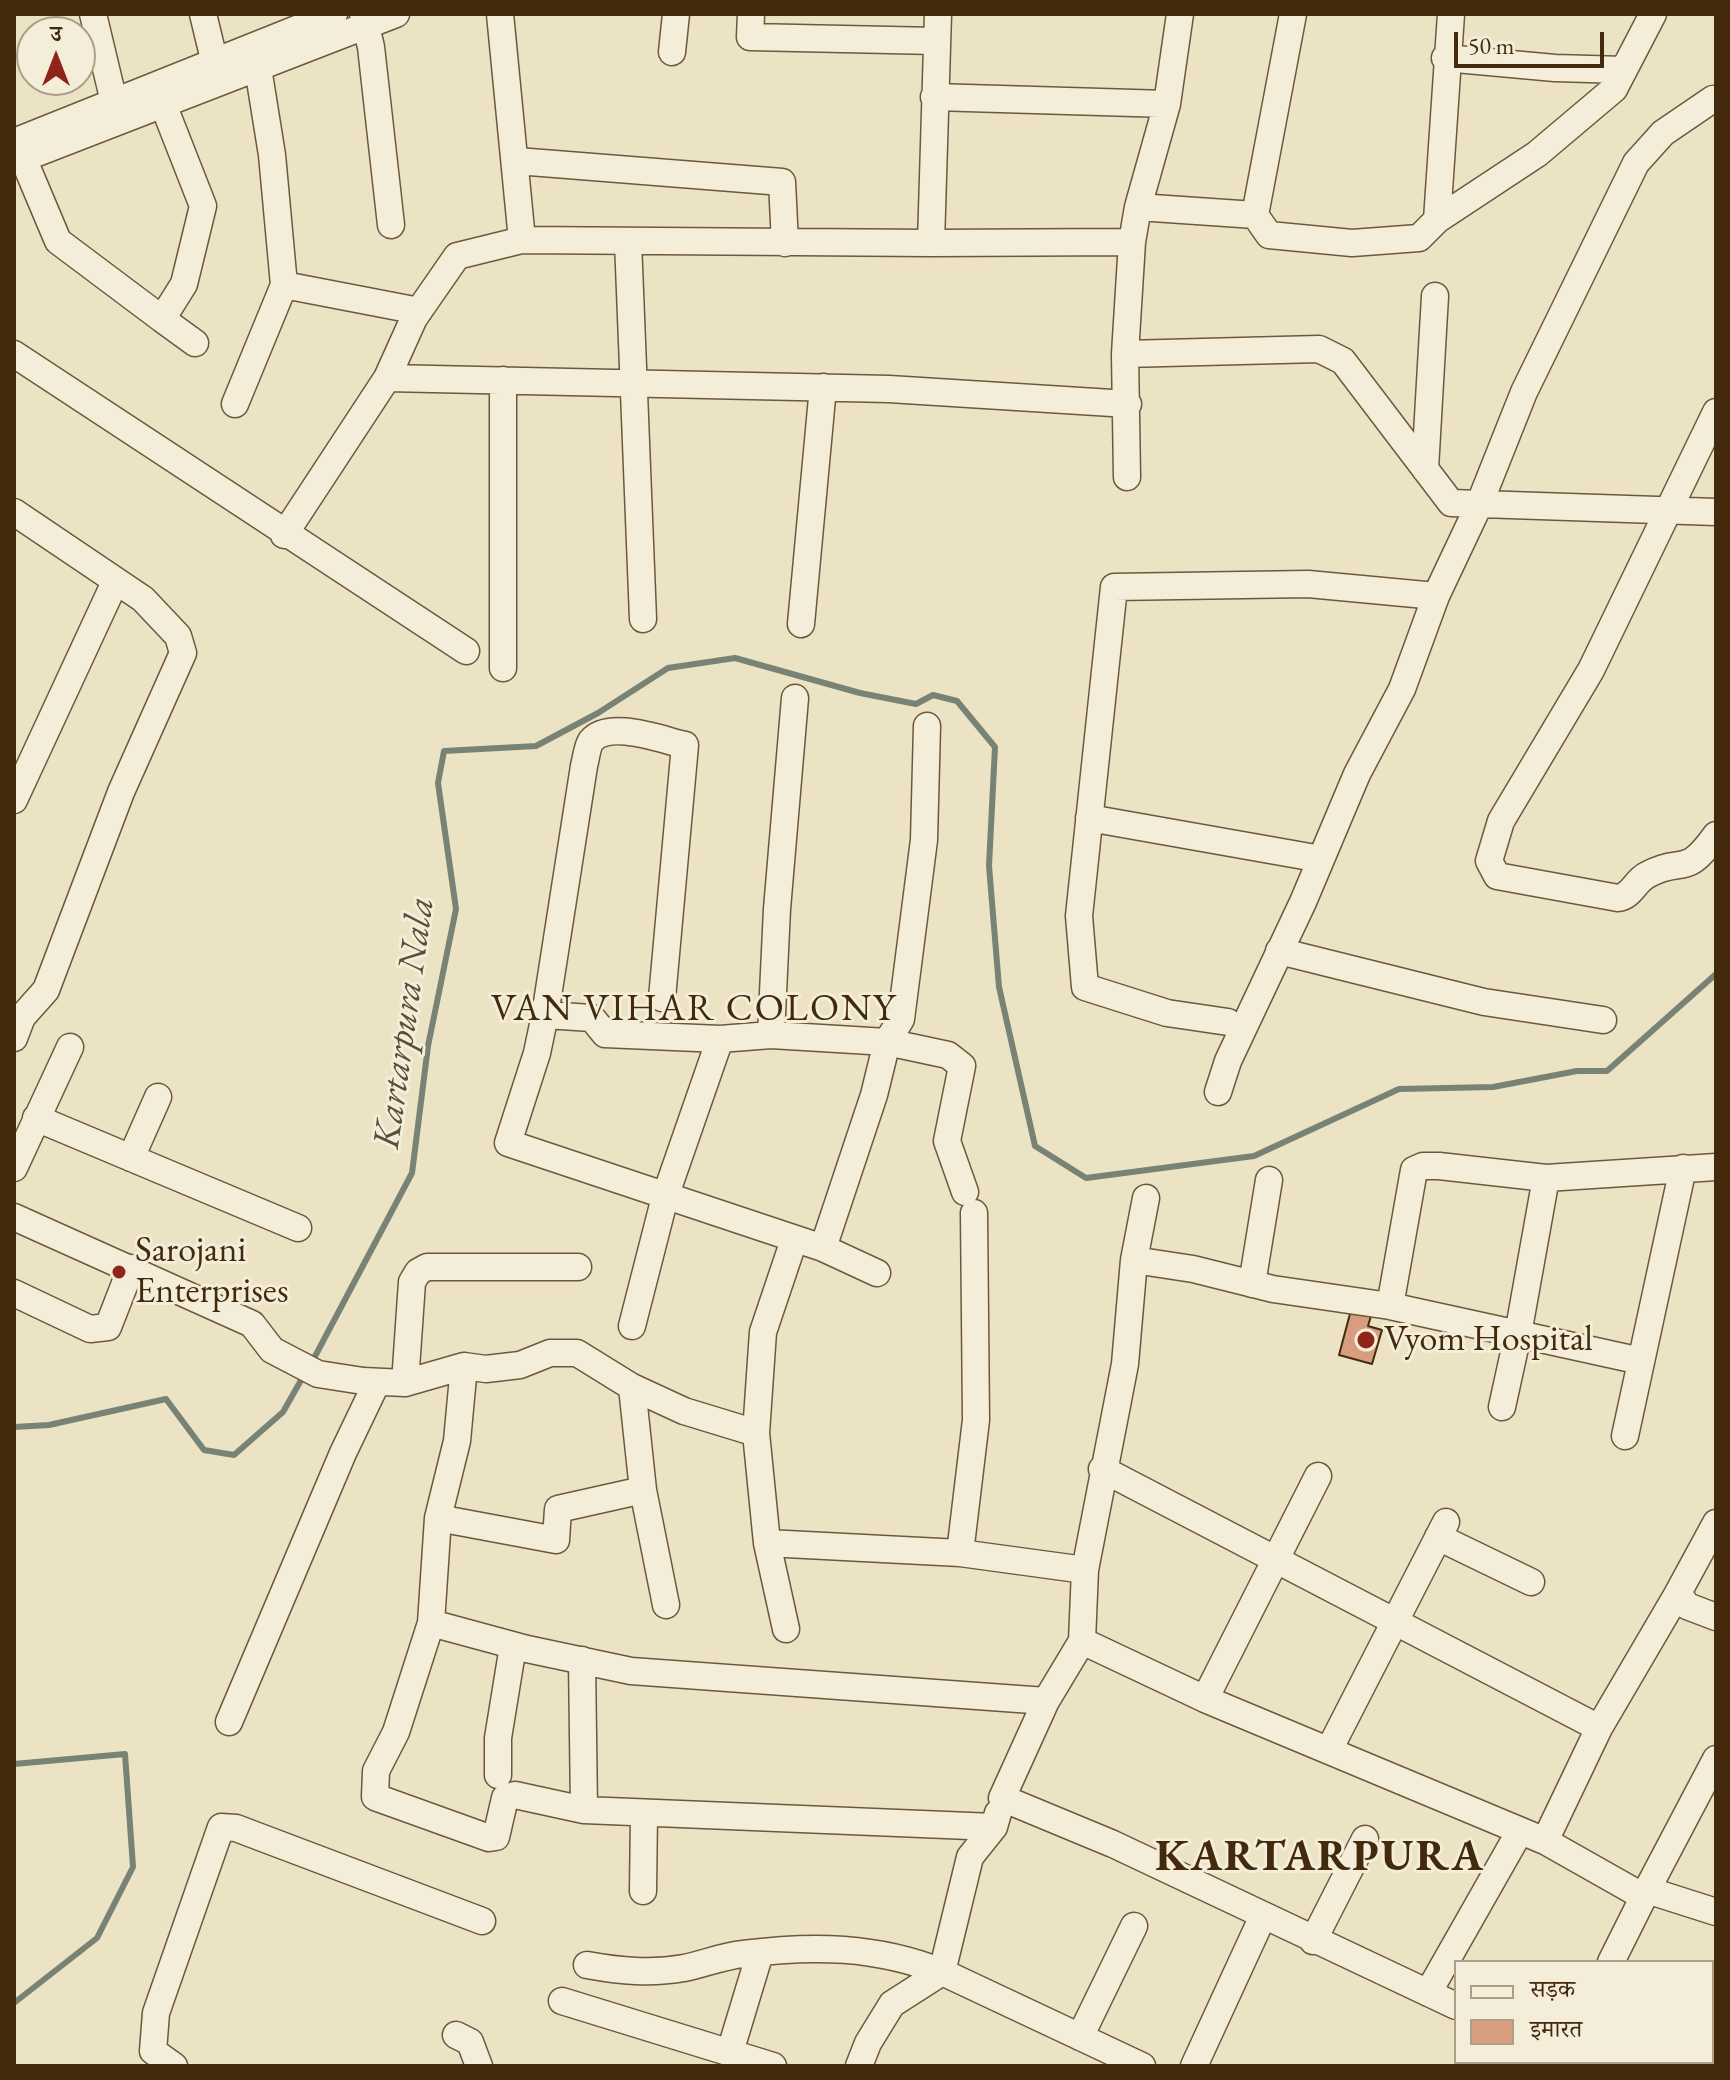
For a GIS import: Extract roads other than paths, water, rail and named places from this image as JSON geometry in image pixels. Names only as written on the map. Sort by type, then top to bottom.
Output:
[{"type":"street","points":[[93,14],[114,102]]},
{"type":"street","points":[[203,14],[217,72]]},
{"type":"street","points":[[17,154],[163,104],[217,72],[334,14]]},
{"type":"street","points":[[17,154],[114,102],[217,72],[258,68],[365,20],[396,14]]},
{"type":"street","points":[[500,14],[517,161],[522,240]]},
{"type":"street","points":[[672,52],[676,14]]},
{"type":"street","points":[[751,14],[750,37],[936,41]]},
{"type":"street","points":[[931,243],[938,14]]},
{"type":"street","points":[[1127,477],[1125,354],[1132,242],[1138,207],[1167,104],[1180,14]]},
{"type":"street","points":[[1293,14],[1255,215],[1269,235],[1352,243],[1419,238],[1437,220],[1537,154],[1614,89],[1653,14]]},
{"type":"street","points":[[1437,220],[1445,58],[1451,14]]},
{"type":"street","points":[[365,20],[391,225]]},
{"type":"street","points":[[1445,58],[1555,68],[1624,70]]},
{"type":"street","points":[[235,404],[284,285],[272,155],[258,68]]},
{"type":"street","points":[[934,97],[1167,104]]},
{"type":"street","points":[[1218,1092],[1228,1061],[1357,774],[1402,689],[1436,596],[1479,505],[1524,392],[1636,163],[1663,133],[1713,99],[1716,101]]},
{"type":"street","points":[[162,319],[184,284],[203,206],[163,104]]},
{"type":"street","points":[[17,154],[58,241],[195,343]]},
{"type":"street","points":[[517,161],[782,182],[785,243]]},
{"type":"street","points":[[1138,207],[1255,215]]},
{"type":"street","points":[[284,535],[387,378],[419,311],[457,256],[522,240],[1132,242]]},
{"type":"street","points":[[628,241],[643,619]]},
{"type":"street","points":[[284,285],[419,311]]},
{"type":"street","points":[[1425,469],[1435,296]]},
{"type":"street","points":[[1125,354],[1319,349],[1331,353],[1343,361],[1451,503],[1716,512]]},
{"type":"street","points":[[14,354],[284,535],[466,651]]},
{"type":"street","points":[[387,378],[823,387],[1128,404]]},
{"type":"street","points":[[503,380],[503,668]]},
{"type":"street","points":[[801,624],[823,387]]},
{"type":"street","points":[[1716,412],[1591,670],[1501,821],[1489,861],[1497,876],[1618,898],[1625,897],[1649,873],[1686,866],[1699,859],[1716,835]]},
{"type":"street","points":[[14,512],[143,599],[167,620],[178,636],[183,653],[121,792],[46,990],[22,1017],[14,1038]]},
{"type":"street","points":[[14,800],[115,582]]},
{"type":"street","points":[[1228,1022],[1167,1013],[1085,987],[1079,916],[1114,587],[1308,584],[1436,596]]},
{"type":"street","points":[[771,1035],[777,909],[795,698]]},
{"type":"street","points":[[823,1248],[874,1095],[887,1042],[901,1019],[924,840],[927,726]]},
{"type":"street","points":[[662,998],[685,745],[626,730],[602,734],[591,742],[587,754],[545,1015],[537,1053],[508,1143],[823,1248],[877,1273]]},
{"type":"street","points":[[1089,818],[1321,859]]},
{"type":"street","points":[[1279,951],[1484,1002],[1603,1020]]},
{"type":"street","points":[[545,1015],[592,1018],[605,1034],[720,1039],[771,1035],[887,1042],[948,1055],[962,1066],[947,1141],[970,1203],[976,1420],[960,1553]]},
{"type":"street","points":[[632,1326],[665,1197],[720,1039]]},
{"type":"street","points":[[14,1168],[70,1047]]},
{"type":"street","points":[[131,1158],[158,1097]]},
{"type":"street","points":[[36,1118],[298,1228]]},
{"type":"street","points":[[1390,1306],[1414,1170],[1423,1166],[1546,1178],[1716,1167]]},
{"type":"street","points":[[1625,1436],[1683,1168]]},
{"type":"street","points":[[1502,1407],[1546,1178]]},
{"type":"street","points":[[1252,1284],[1269,1180]]},
{"type":"street","points":[[859,2066],[868,2043],[892,2004],[942,1972],[970,1857],[994,1827],[1002,1798],[1046,1701],[1082,1641],[1085,1570],[1102,1469],[1125,1364],[1134,1260],[1146,1198]]},
{"type":"street","points":[[14,1217],[252,1324],[272,1350],[318,1374],[405,1383],[464,1366],[486,1369],[520,1365],[550,1353],[577,1353],[632,1387],[684,1411],[756,1433]]},
{"type":"street","points":[[786,1629],[767,1543],[756,1433],[763,1332],[794,1240]]},
{"type":"street","points":[[1134,1260],[1252,1284],[1390,1306],[1641,1361]]},
{"type":"street","points":[[405,1383],[412,1282],[418,1272],[427,1267],[578,1267]]},
{"type":"street","points":[[14,1293],[90,1329],[108,1327],[131,1268]]},
{"type":"street","points":[[464,1366],[457,1441],[438,1518],[431,1623],[396,1732],[376,1771],[375,1797],[489,1838],[496,1837],[505,1798],[515,1795],[584,1810],[994,1827]]},
{"type":"street","points":[[229,1722],[343,1453],[377,1382]]},
{"type":"street","points":[[632,1387],[643,1490],[666,1605]]},
{"type":"street","points":[[1102,1469],[1599,1728]]},
{"type":"street","points":[[1205,1699],[1318,1476]]},
{"type":"street","points":[[438,1518],[556,1540],[558,1509],[643,1490]]},
{"type":"street","points":[[1545,1841],[1599,1728],[1716,1523]]},
{"type":"street","points":[[1329,1750],[1442,1530],[1531,1582]]},
{"type":"street","points":[[767,1543],[960,1553],[1085,1570]]},
{"type":"street","points":[[1678,1593],[1687,1606],[1716,1617]]},
{"type":"street","points":[[431,1623],[513,1646],[631,1671],[1046,1701]]},
{"type":"street","points":[[1082,1641],[1205,1699],[1545,1841],[1646,1893],[1716,1912]]},
{"type":"street","points":[[498,1775],[498,1738],[513,1646]]},
{"type":"street","points":[[582,1660],[584,1810]]},
{"type":"street","points":[[1612,1960],[1716,1759]]},
{"type":"street","points":[[1002,1798],[1113,1844],[1454,2005]]},
{"type":"street","points":[[643,1891],[644,1814]]},
{"type":"street","points":[[174,2066],[153,2051],[156,2013],[221,1827],[236,1828],[482,1921]]},
{"type":"street","points":[[1428,1993],[1520,1831]]},
{"type":"street","points":[[1313,1941],[1365,1839]]},
{"type":"street","points":[[1194,2066],[1263,1916]]},
{"type":"street","points":[[1080,2037],[1134,1926]]},
{"type":"street","points":[[587,1965],[629,1973],[683,1968],[760,1953],[863,1949],[900,1955],[1142,2066]]},
{"type":"street","points":[[730,2052],[760,1953]]},
{"type":"street","points":[[562,2001],[773,2066]]},
{"type":"street","points":[[456,2035],[470,2042],[479,2066]]},
{"type":"waterway","name":"Kartarpura Nala","points":[[312,1362],[412,1173],[428,1046],[456,909],[438,783],[444,751],[536,746],[598,713],[668,668],[735,658],[860,693],[916,704],[933,695],[957,701],[995,747],[989,866],[999,987],[1035,1146],[1086,1178],[1254,1156],[1399,1089],[1493,1087],[1577,1071],[1607,1071],[1716,974]]},
{"type":"waterway","name":"Kartarpura Nala","points":[[14,1427],[49,1425],[166,1399],[204,1450],[234,1455],[283,1412],[304,1375]]},
{"type":"waterway","name":"Kartarpura Nala","points":[[14,1764],[125,1754],[133,1867],[97,1938],[14,2003]]},
{"type":"place","name":"Sarojani Enterprises","points":[[119,1272]]},
{"type":"place","name":"Vyom Hospital","points":[[1366,1340]]},
{"type":"district","name":"VAN VIHAR COLONY","points":[[694,1010]]},
{"type":"district","name":"KARTARPURA","points":[[1320,1858]]}]
